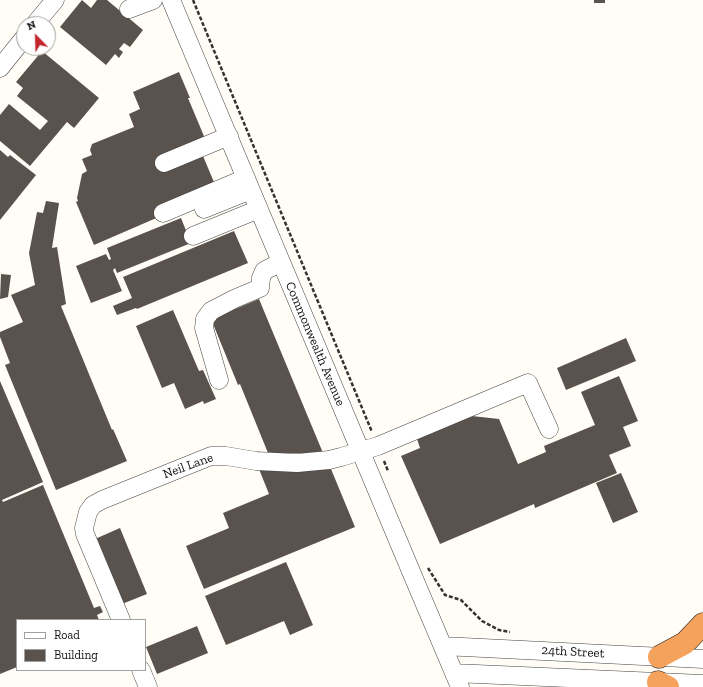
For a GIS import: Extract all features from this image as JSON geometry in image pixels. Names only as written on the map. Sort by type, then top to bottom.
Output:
[{"type":"highway","points":[[659,657],[685,643],[703,624]]},
{"type":"street","points":[[42,16],[55,0]]},
{"type":"street","points":[[129,9],[153,0]]},
{"type":"street","name":"Commonwealth Avenue","points":[[172,0],[457,680]]},
{"type":"street","points":[[0,68],[16,48]]},
{"type":"street","points":[[164,163],[229,136]]},
{"type":"street","points":[[163,213],[249,184]]},
{"type":"street","points":[[185,216],[249,184]]},
{"type":"street","points":[[193,236],[259,209]]},
{"type":"street","points":[[219,380],[204,328],[206,319],[211,311],[260,288],[261,278],[264,271],[281,262]]},
{"type":"street","name":"Neil Lane","points":[[121,619],[85,534],[84,528],[88,512],[93,505],[102,500],[211,456],[226,456],[256,461],[297,463],[329,460],[378,446],[528,383],[549,429]]},
{"type":"street","name":"24th Street","points":[[443,646],[703,659]]},
{"type":"street","points":[[141,671],[148,687]]},
{"type":"street","name":"24th Street","points":[[457,680],[663,685],[703,684]]},
{"type":"path","points":[[193,0],[222,67]]},
{"type":"building","points":[[82,0],[91,8],[97,0],[107,0],[143,30],[130,47],[124,43],[119,49],[123,52],[119,58],[115,54],[106,65],[60,27]]},
{"type":"building","points":[[594,0],[605,0],[605,3],[594,3]]},
{"type":"building","points":[[38,56],[48,56],[99,98],[74,128],[67,122],[30,166],[0,141],[0,115],[9,104],[40,130],[48,121],[17,96],[23,88],[16,82]]},
{"type":"building","points":[[179,72],[206,141],[203,156],[216,187],[161,216],[94,245],[76,202],[78,201],[77,198],[82,174],[87,171],[82,159],[92,155],[90,150],[92,144],[134,127],[129,114],[140,109],[133,92]]},
{"type":"building","points":[[0,150],[8,157],[10,155],[36,175],[0,220]]},
{"type":"building","points":[[46,201],[59,203],[52,248],[57,247],[66,304],[61,306],[112,430],[113,429],[127,461],[56,490],[5,365],[10,363],[0,337],[0,332],[23,322],[11,295],[35,285],[29,253],[37,212],[43,213]]},
{"type":"building","points":[[181,218],[191,243],[117,273],[115,268],[113,270],[122,291],[91,303],[76,266],[106,254],[109,260],[111,259],[107,248]]},
{"type":"building","points":[[234,231],[248,263],[137,309],[136,308],[117,315],[113,306],[132,298],[123,277]]},
{"type":"building","points":[[1,274],[11,275],[8,297],[0,299]]},
{"type":"building","points":[[259,299],[323,453],[268,453],[240,384],[238,385],[211,319]]},
{"type":"building","points":[[173,310],[199,371],[203,370],[216,399],[204,404],[203,401],[185,409],[174,383],[162,388],[136,326]]},
{"type":"building","points":[[626,338],[636,361],[566,390],[557,368]]},
{"type":"building","points":[[619,376],[638,421],[623,427],[631,446],[609,455],[617,473],[535,508],[534,504],[440,544],[401,456],[420,448],[417,439],[472,416],[499,419],[518,464],[546,452],[544,446],[595,425],[581,392]]},
{"type":"building","points":[[0,381],[43,482],[2,500],[3,502],[43,485],[94,608],[100,606],[103,612],[97,615],[99,619],[16,619],[16,667],[0,674]]},
{"type":"building","points":[[259,469],[331,469],[355,527],[204,589],[186,546],[229,528],[223,513],[269,494]]},
{"type":"building","points":[[621,473],[638,512],[613,523],[596,483]]},
{"type":"building","points":[[120,528],[147,594],[122,604],[95,539]]},
{"type":"building","points":[[286,562],[313,625],[290,635],[284,621],[226,645],[205,596]]},
{"type":"building","points":[[197,626],[208,653],[157,674],[146,647]]}]
